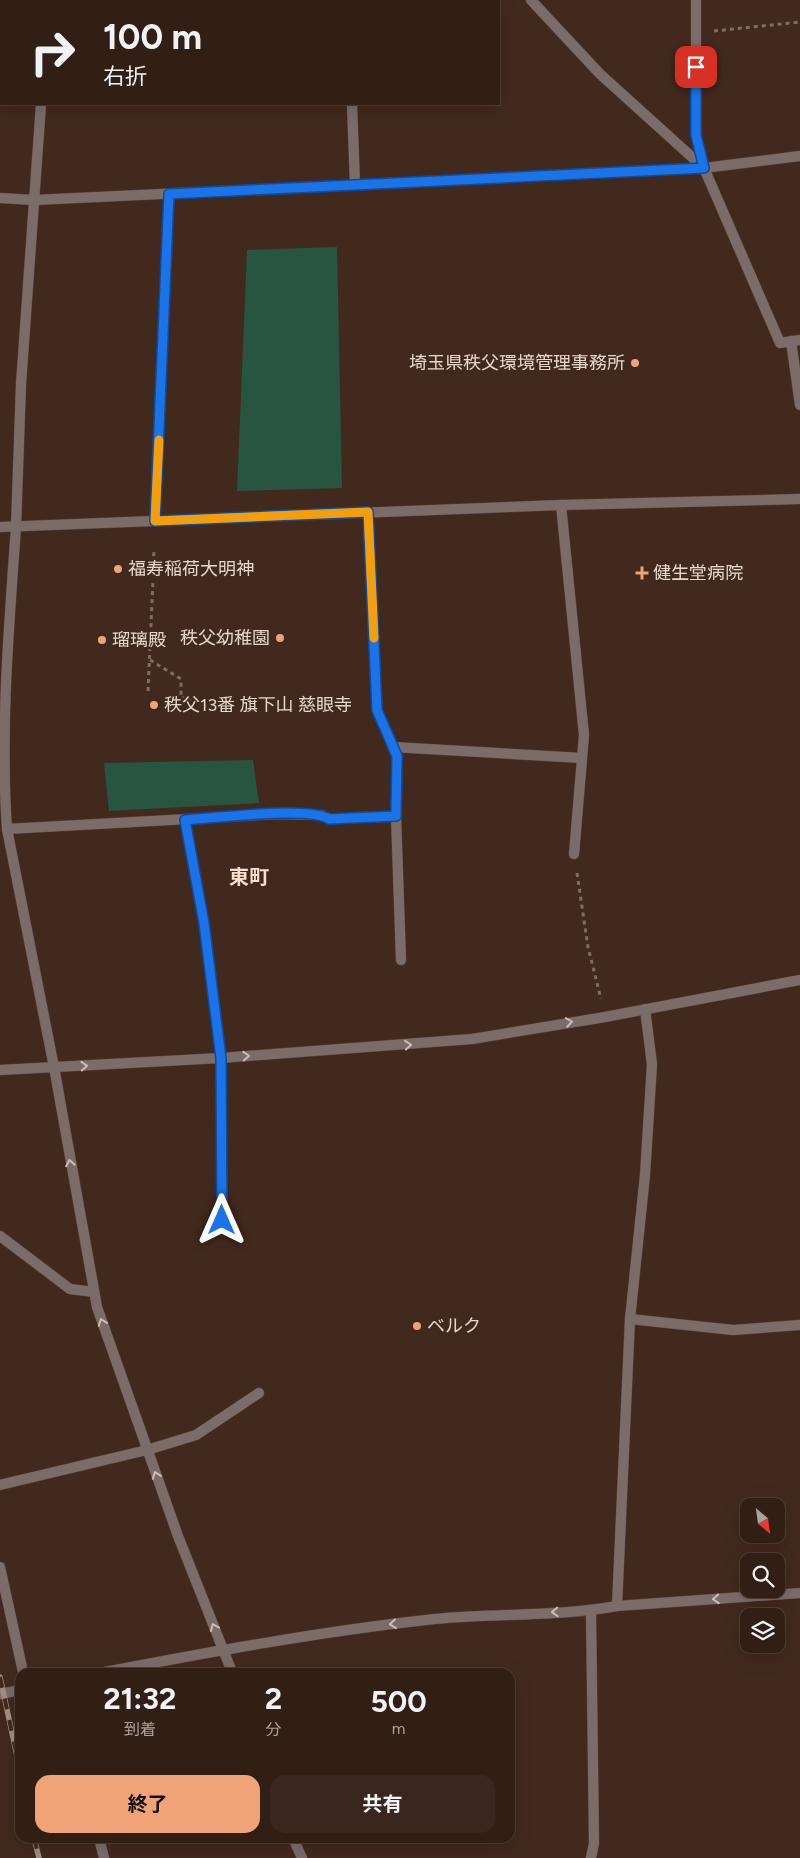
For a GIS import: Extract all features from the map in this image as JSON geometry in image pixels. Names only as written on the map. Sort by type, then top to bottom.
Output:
[{"type":"street","points":[[530,0],[600,74],[704,168]]},
{"type":"street","points":[[696,0],[696,135],[704,168],[780,343],[796,341],[800,406]]},
{"type":"street","points":[[41,105],[21,384],[16,527],[3,679],[3,790],[7,829],[54,1067],[97,1307],[147,1450],[230,1668]]},
{"type":"street","points":[[352,105],[355,184]]},
{"type":"street","points":[[0,198],[34,200],[704,168],[800,156]]},
{"type":"street","points":[[155,521],[169,194]]},
{"type":"street","points":[[0,527],[561,505],[800,499]]},
{"type":"street","points":[[561,505],[584,735],[574,854]]},
{"type":"street","points":[[368,512],[377,710],[397,756],[396,816],[400,960]]},
{"type":"street","points":[[393,747],[582,758]]},
{"type":"street","points":[[7,829],[276,814],[322,815],[329,819],[396,816]]},
{"type":"street","points":[[185,820],[204,923],[221,1058],[222,1220]]},
{"type":"street","points":[[0,1070],[221,1058],[472,1039],[605,1017],[800,980]]},
{"type":"street","points":[[617,1606],[630,1319],[645,1175],[652,1064],[645,1009]]},
{"type":"street","points":[[0,1236],[70,1289],[94,1292]]},
{"type":"street","points":[[630,1319],[733,1330],[800,1326]]},
{"type":"street","points":[[0,1485],[147,1450],[196,1435],[259,1393]]},
{"type":"street","points":[[0,1567],[21,1668]]},
{"type":"street","points":[[126,1668],[342,1629],[458,1617],[591,1610],[617,1606],[800,1592]]},
{"type":"street","points":[[591,1610],[594,1843],[591,1858]]},
{"type":"street","points":[[0,1694],[15,1691]]},
{"type":"street","points":[[100,1843],[104,1858]]},
{"type":"street","points":[[295,1843],[302,1858]]},
{"type":"path","points":[[696,33],[800,22]]},
{"type":"path","points":[[153,564],[154,551]]},
{"type":"path","points":[[148,691],[153,580]]},
{"type":"path","points":[[150,659],[181,679],[181,697],[191,700]]},
{"type":"path","points":[[574,854],[588,947],[605,1017]]},
{"type":"green space","points":[[337,247],[342,488],[237,491],[247,250]]},
{"type":"green space","points":[[253,760],[259,803],[109,811],[104,763]]},
{"type":"railway","points":[[0,1677],[15,1747]]},
{"type":"railway","points":[[35,1843],[39,1858]]},
{"type":"slow traffic","points":[[159,440],[155,521],[368,512],[374,638]]},
{"type":"place","name":"埼玉県秩父環境管理事務所","points":[[635,363]]},
{"type":"place","name":"福寿稲荷大明神","points":[[118,569]]},
{"type":"place","name":"健生堂病院","points":[[642,573]]},
{"type":"place","name":"秩父幼稚園","points":[[280,638]]},
{"type":"place","name":"瑠璃殿","points":[[102,640]]},
{"type":"place","name":"秩父13番 旗下山 慈眼寺","points":[[154,705]]},
{"type":"place","name":"ベルク","points":[[417,1326]]},
{"type":"district","name":"東町","points":[[249,877]]},
{"type":"route","points":[[222,1220],[221,1058],[204,923],[185,820],[276,814],[322,815],[329,819],[396,816],[397,756],[377,710],[368,512],[155,521],[169,194],[704,168],[696,135],[696,67]]}]
